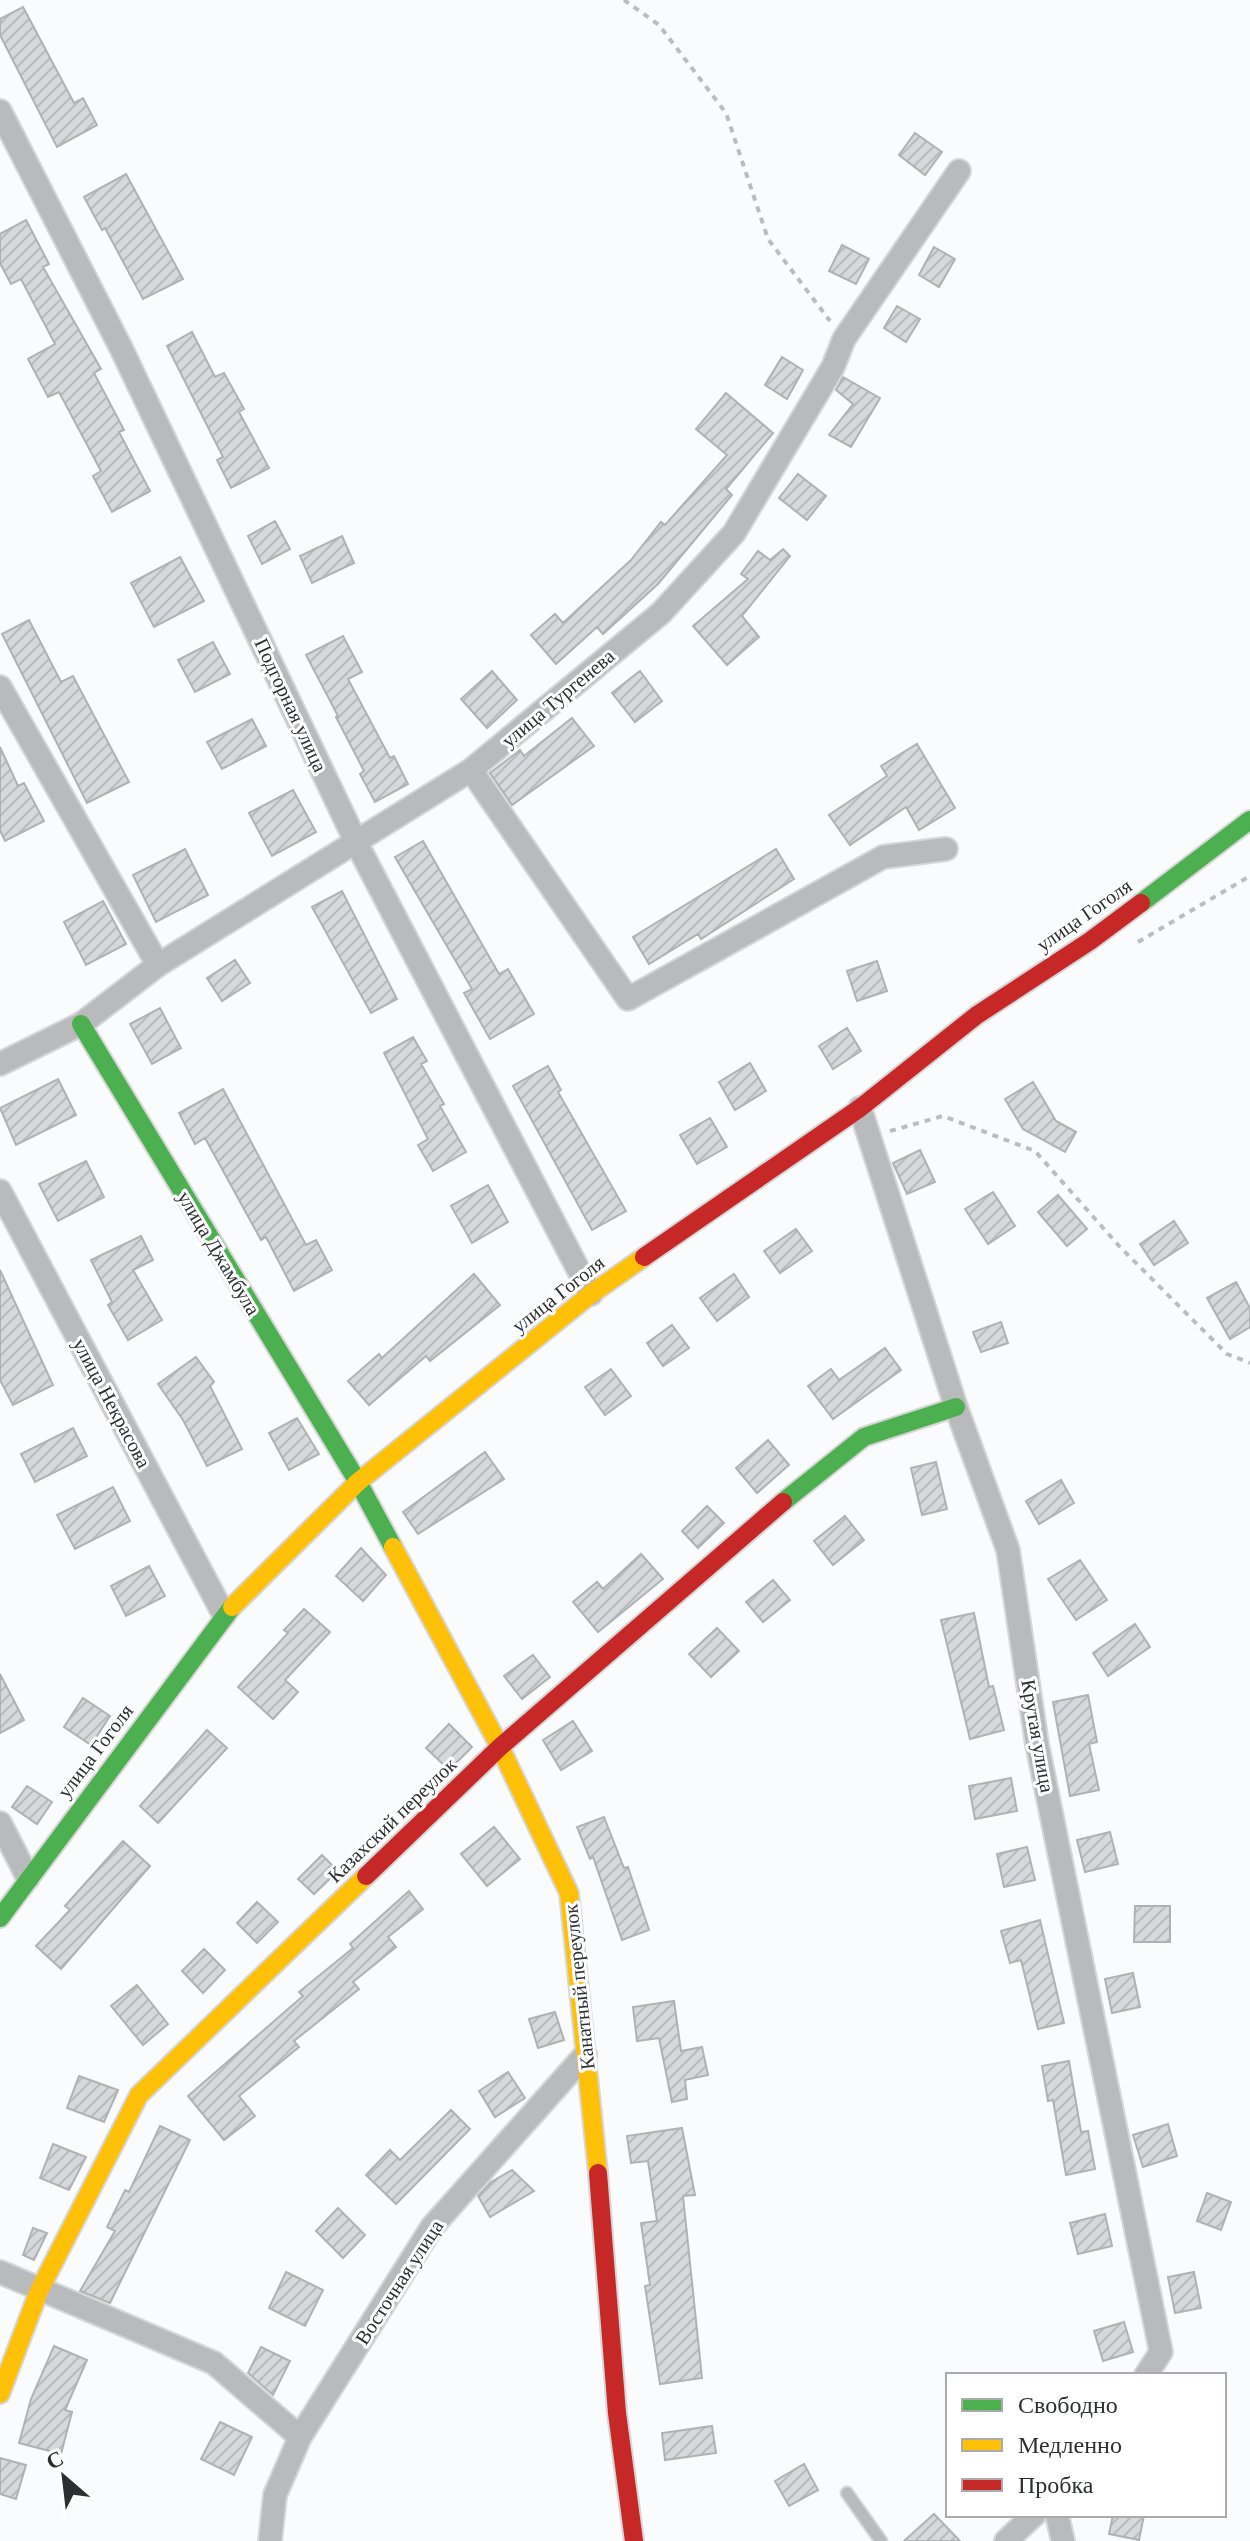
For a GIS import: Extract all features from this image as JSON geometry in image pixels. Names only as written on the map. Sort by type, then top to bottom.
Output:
[{"type":"street","name":"Подгорная улица","points":[[0,111],[121,348],[357,844],[591,1294]]},
{"type":"street","name":"улица Тургенева","points":[[0,1064],[81,1024],[158,965],[357,844],[471,770],[661,613],[734,533],[833,367],[844,339],[959,171]]},
{"type":"street","points":[[0,687],[158,965]]},
{"type":"street","points":[[471,770],[628,999],[883,857],[946,849]]},
{"type":"street","name":"улица Гоголя","points":[[0,1918],[224,1615],[358,1482],[591,1294],[860,1108],[977,1015],[1090,941],[1250,820]]},
{"type":"street","name":"улица Джамбула","points":[[81,1024],[358,1482]]},
{"type":"street","name":"Крутая улица","points":[[860,1108],[956,1407],[1008,1550],[1037,1744],[1161,2352],[1147,2373]]},
{"type":"street","name":"улица Некрасова","points":[[0,1191],[224,1615]]},
{"type":"street","name":"Казахский переулок","points":[[0,2394],[39,2291],[139,2095],[500,1747],[811,1477],[864,1437],[956,1407]]},
{"type":"street","name":"Канатный переулок","points":[[358,1482],[500,1747],[569,1893],[617,2413],[634,2541]]},
{"type":"street","points":[[0,1823],[28,1878]]},
{"type":"street","name":"Восточная улица","points":[[270,2541],[275,2495],[300,2437],[432,2227],[585,2055]]},
{"type":"street","points":[[0,2272],[214,2363],[300,2437]]},
{"type":"street","points":[[1006,2541],[1032,2517]]},
{"type":"street","points":[[1057,2517],[1063,2541]]},
{"type":"lane","points":[[847,2493],[881,2541]]},
{"type":"path","points":[[624,0],[659,25],[726,113],[768,239],[844,339]]},
{"type":"path","points":[[870,1137],[943,1116],[1035,1151],[1120,1247],[1227,1354],[1250,1363]]},
{"type":"building","points":[[23,7],[74,103],[83,98],[97,125],[57,147],[0,35],[0,19]]},
{"type":"building","points":[[915,133],[942,152],[925,175],[899,155]]},
{"type":"building","points":[[126,174],[183,279],[143,299],[105,228],[102,230],[84,197]]},
{"type":"building","points":[[26,220],[49,264],[43,267],[101,369],[94,373],[124,430],[119,432],[150,491],[112,512],[93,476],[101,471],[59,392],[48,397],[28,359],[55,344],[21,279],[11,284],[0,263],[0,234]]},
{"type":"building","points":[[842,245],[869,259],[856,284],[829,271]]},
{"type":"building","points":[[934,247],[955,259],[939,287],[919,275]]},
{"type":"building","points":[[897,306],[920,319],[906,342],[884,328]]},
{"type":"building","points":[[192,332],[215,377],[224,373],[244,409],[239,412],[269,468],[231,488],[217,460],[223,457],[167,346]]},
{"type":"building","points":[[782,357],[803,370],[787,399],[765,385]]},
{"type":"building","points":[[843,377],[880,398],[851,447],[829,435],[853,404],[836,390]]},
{"type":"building","points":[[726,393],[773,433],[726,489],[732,495],[658,584],[603,634],[597,627],[556,664],[531,635],[555,614],[563,623],[631,560],[661,522],[665,525],[727,455],[696,429]]},
{"type":"building","points":[[798,474],[826,496],[807,520],[779,498]]},
{"type":"building","points":[[275,521],[290,549],[262,564],[248,536]]},
{"type":"building","points":[[342,536],[354,563],[312,583],[300,556]]},
{"type":"building","points":[[783,549],[790,556],[742,616],[759,637],[727,665],[693,626],[748,579],[741,574],[758,551],[770,560]]},
{"type":"building","points":[[180,557],[204,601],[154,627],[131,583]]},
{"type":"building","points":[[29,620],[61,682],[73,676],[129,782],[87,803],[2,634]]},
{"type":"building","points":[[343,636],[362,672],[348,679],[390,758],[394,756],[408,784],[375,802],[360,774],[364,771],[306,655]]},
{"type":"building","points":[[213,642],[230,674],[195,692],[178,660]]},
{"type":"building","points":[[492,671],[517,700],[487,728],[461,699]]},
{"type":"building","points":[[640,671],[662,701],[635,722],[612,693]]},
{"type":"building","points":[[572,718],[594,746],[512,805],[490,773],[520,750],[524,756]]},
{"type":"building","points":[[252,719],[266,746],[222,769],[207,742]]},
{"type":"building","points":[[917,744],[955,808],[919,830],[906,807],[850,845],[829,815],[887,776],[881,766]]},
{"type":"building","points":[[0,747],[18,786],[24,783],[44,821],[5,841],[0,830]]},
{"type":"building","points":[[293,790],[316,832],[272,856],[249,813]]},
{"type":"building","points":[[423,841],[499,974],[508,969],[534,1014],[490,1039],[464,993],[472,989],[395,857]]},
{"type":"building","points":[[185,849],[208,895],[156,922],[133,875]]},
{"type":"building","points":[[776,849],[794,879],[701,939],[698,934],[649,964],[633,937]]},
{"type":"building","points":[[342,891],[397,999],[371,1013],[312,907]]},
{"type":"building","points":[[103,901],[126,944],[86,965],[64,922]]},
{"type":"building","points":[[235,960],[250,983],[222,1001],[207,978]]},
{"type":"building","points":[[877,961],[887,991],[857,1001],[847,971]]},
{"type":"building","points":[[160,1008],[181,1048],[152,1064],[130,1024]]},
{"type":"building","points":[[847,1028],[861,1051],[833,1069],[819,1046]]},
{"type":"building","points":[[413,1037],[427,1061],[421,1064],[444,1104],[440,1106],[466,1152],[433,1171],[418,1145],[428,1139],[384,1053]]},
{"type":"building","points":[[750,1063],[766,1091],[735,1110],[719,1082]]},
{"type":"building","points":[[548,1066],[561,1090],[558,1092],[626,1211],[592,1230],[513,1086]]},
{"type":"building","points":[[58,1079],[76,1115],[16,1145],[0,1108]]},
{"type":"building","points":[[1033,1082],[1056,1121],[1076,1132],[1065,1152],[1023,1129],[1005,1099]]},
{"type":"building","points":[[223,1089],[306,1245],[316,1240],[332,1270],[294,1291],[266,1237],[261,1240],[205,1138],[195,1144],[179,1113]]},
{"type":"building","points":[[710,1118],[727,1147],[697,1164],[680,1135]]},
{"type":"building","points":[[920,1150],[935,1182],[907,1194],[893,1163]]},
{"type":"building","points":[[86,1161],[104,1197],[58,1221],[39,1184]]},
{"type":"building","points":[[488,1185],[508,1222],[472,1243],[451,1206]]},
{"type":"building","points":[[993,1192],[1015,1226],[988,1244],[965,1209]]},
{"type":"building","points":[[1058,1195],[1087,1229],[1067,1246],[1038,1212]]},
{"type":"building","points":[[1174,1221],[1188,1243],[1154,1265],[1140,1244]]},
{"type":"building","points":[[796,1229],[812,1251],[780,1273],[764,1251]]},
{"type":"building","points":[[141,1236],[153,1260],[133,1270],[162,1320],[128,1340],[108,1305],[112,1302],[91,1260]]},
{"type":"building","points":[[0,1270],[53,1385],[13,1405],[0,1380]]},
{"type":"building","points":[[474,1274],[500,1305],[430,1361],[426,1356],[369,1405],[348,1381],[379,1354],[382,1358]]},
{"type":"building","points":[[734,1274],[749,1297],[717,1321],[700,1298]]},
{"type":"building","points":[[1236,1282],[1250,1308],[1250,1327],[1230,1339],[1207,1298]]},
{"type":"building","points":[[1001,1322],[1008,1343],[981,1352],[973,1332]]},
{"type":"building","points":[[672,1325],[689,1348],[663,1366],[647,1343]]},
{"type":"building","points":[[885,1348],[901,1370],[833,1419],[808,1386],[831,1369],[839,1380]]},
{"type":"building","points":[[196,1357],[214,1382],[210,1386],[242,1449],[207,1466],[183,1420],[158,1384]]},
{"type":"building","points":[[611,1369],[631,1396],[605,1415],[585,1387]]},
{"type":"building","points":[[297,1418],[319,1454],[289,1470],[269,1433]]},
{"type":"building","points":[[73,1428],[87,1456],[35,1482],[21,1454]]},
{"type":"building","points":[[768,1440],[789,1465],[757,1493],[736,1468]]},
{"type":"building","points":[[485,1452],[504,1479],[418,1534],[403,1512]]},
{"type":"building","points":[[936,1462],[947,1509],[922,1515],[911,1468]]},
{"type":"building","points":[[1061,1480],[1074,1503],[1039,1524],[1026,1501]]},
{"type":"building","points":[[113,1487],[130,1521],[75,1549],[57,1515]]},
{"type":"building","points":[[707,1506],[724,1523],[698,1548],[682,1531]]},
{"type":"building","points":[[845,1516],[864,1540],[833,1565],[814,1541]]},
{"type":"building","points":[[361,1548],[386,1575],[363,1601],[336,1576]]},
{"type":"building","points":[[641,1554],[663,1579],[598,1632],[573,1602],[597,1582],[603,1589]]},
{"type":"building","points":[[1080,1560],[1107,1600],[1076,1620],[1048,1579]]},
{"type":"building","points":[[149,1566],[165,1596],[126,1616],[111,1586]]},
{"type":"building","points":[[773,1580],[790,1600],[763,1622],[746,1602]]},
{"type":"building","points":[[304,1609],[330,1632],[285,1680],[298,1692],[273,1719],[238,1687],[288,1633],[284,1630]]},
{"type":"building","points":[[974,1613],[989,1687],[993,1686],[1004,1730],[970,1739],[941,1620]]},
{"type":"building","points":[[1135,1624],[1150,1647],[1108,1676],[1093,1653]]},
{"type":"building","points":[[717,1628],[739,1651],[711,1677],[689,1654]]},
{"type":"building","points":[[533,1655],[550,1677],[522,1699],[504,1676]]},
{"type":"building","points":[[0,1674],[24,1720],[0,1733]]},
{"type":"building","points":[[1088,1695],[1097,1742],[1089,1744],[1099,1790],[1070,1796],[1053,1702]]},
{"type":"building","points":[[83,1698],[110,1716],[91,1745],[64,1727]]},
{"type":"building","points":[[573,1721],[592,1751],[561,1770],[543,1740]]},
{"type":"building","points":[[449,1724],[472,1747],[449,1770],[426,1748]]},
{"type":"building","points":[[207,1730],[227,1748],[158,1823],[140,1806]]},
{"type":"building","points":[[1011,1778],[1017,1811],[975,1819],[969,1786]]},
{"type":"building","points":[[27,1786],[52,1802],[37,1824],[12,1807]]},
{"type":"building","points":[[604,1817],[624,1868],[628,1867],[649,1930],[622,1940],[593,1857],[590,1859],[577,1827]]},
{"type":"building","points":[[494,1827],[520,1859],[487,1886],[461,1854]]},
{"type":"building","points":[[1110,1832],[1118,1864],[1085,1872],[1077,1840]]},
{"type":"building","points":[[123,1841],[150,1866],[61,1969],[36,1946],[70,1910],[65,1906]]},
{"type":"building","points":[[1027,1847],[1035,1880],[1004,1887],[997,1854]]},
{"type":"building","points":[[322,1855],[338,1871],[314,1894],[298,1879]]},
{"type":"building","points":[[409,1891],[423,1909],[388,1937],[396,1947],[353,1982],[359,1989],[294,2041],[299,2047],[239,2096],[255,2116],[224,2140],[188,2096],[303,1996],[299,1992],[353,1948],[350,1944]]},
{"type":"building","points":[[257,1902],[278,1922],[257,1943],[237,1923]]},
{"type":"building","points":[[1135,1906],[1170,1906],[1170,1942],[1134,1942]]},
{"type":"building","points":[[1040,1920],[1064,2023],[1038,2029],[1021,1960],[1010,1963],[1001,1931]]},
{"type":"building","points":[[204,1949],[225,1970],[203,1993],[182,1971]]},
{"type":"building","points":[[1133,1973],[1140,2007],[1112,2013],[1105,1979]]},
{"type":"building","points":[[137,1985],[168,2024],[143,2045],[111,2006]]},
{"type":"building","points":[[674,2001],[681,2051],[702,2047],[708,2075],[685,2080],[687,2099],[672,2102],[659,2038],[637,2041],[633,2007]]},
{"type":"building","points":[[555,2012],[564,2040],[538,2048],[529,2019]]},
{"type":"building","points":[[1069,2061],[1081,2132],[1088,2131],[1095,2169],[1066,2175],[1053,2100],[1048,2101],[1042,2066]]},
{"type":"building","points":[[508,2072],[525,2098],[495,2117],[479,2091]]},
{"type":"building","points":[[79,2076],[118,2090],[104,2122],[67,2108]]},
{"type":"building","points":[[451,2110],[470,2129],[396,2204],[366,2175],[390,2150],[400,2160]]},
{"type":"building","points":[[1168,2124],[1177,2156],[1143,2167],[1133,2135]]},
{"type":"building","points":[[160,2126],[190,2140],[110,2303],[80,2291],[115,2231],[107,2227],[125,2190],[129,2192]]},
{"type":"building","points":[[682,2128],[695,2195],[683,2196],[702,2378],[660,2384],[645,2286],[650,2285],[641,2223],[657,2221],[648,2161],[631,2163],[627,2136]]},
{"type":"building","points":[[53,2144],[86,2157],[69,2190],[40,2178]]},
{"type":"building","points":[[512,2170],[534,2191],[490,2217],[478,2196],[491,2182]]},
{"type":"building","points":[[1207,2193],[1231,2202],[1221,2230],[1197,2221]]},
{"type":"building","points":[[338,2208],[365,2235],[343,2258],[316,2231]]},
{"type":"building","points":[[1105,2214],[1112,2246],[1078,2254],[1070,2223]]},
{"type":"building","points":[[33,2228],[47,2233],[34,2260],[23,2255]]},
{"type":"building","points":[[286,2272],[323,2290],[305,2326],[269,2308]]},
{"type":"building","points":[[1194,2272],[1201,2308],[1175,2313],[1168,2277]]},
{"type":"building","points":[[1124,2322],[1133,2352],[1103,2361],[1094,2331]]},
{"type":"building","points":[[54,2346],[87,2360],[65,2410],[72,2412],[61,2454],[19,2443],[31,2399]]},
{"type":"building","points":[[261,2347],[290,2361],[273,2395],[248,2373]]},
{"type":"building","points":[[220,2422],[252,2437],[234,2475],[201,2459]]},
{"type":"building","points":[[712,2426],[716,2453],[665,2460],[662,2433]]},
{"type":"building","points":[[0,2458],[26,2465],[16,2499],[0,2494]]},
{"type":"building","points":[[804,2464],[818,2490],[789,2506],[775,2481]]},
{"type":"building","points":[[934,2514],[960,2541],[904,2541]]},
{"type":"building","points":[[1113,2517],[1144,2517],[1139,2540],[1109,2534]]},
{"type":"traffic: fast","points":[[1141,903],[1250,820]]},
{"type":"traffic: fast","points":[[81,1024],[358,1482],[393,1547]]},
{"type":"traffic: fast","points":[[783,1502],[864,1437],[956,1407]]},
{"type":"traffic: fast","points":[[0,1918],[232,1607]]},
{"type":"traffic: slow","points":[[232,1607],[358,1482],[591,1294],[644,1257]]},
{"type":"traffic: slow","points":[[393,1547],[500,1747],[569,1893],[598,2173]]},
{"type":"traffic: slow","points":[[0,2394],[39,2291],[139,2095],[366,1876]]},
{"type":"traffic: jam","points":[[644,1257],[860,1108],[977,1015],[1090,941],[1141,903]]},
{"type":"traffic: jam","points":[[366,1876],[500,1747],[783,1502]]},
{"type":"traffic: jam","points":[[598,2173],[617,2413],[634,2541]]}]
